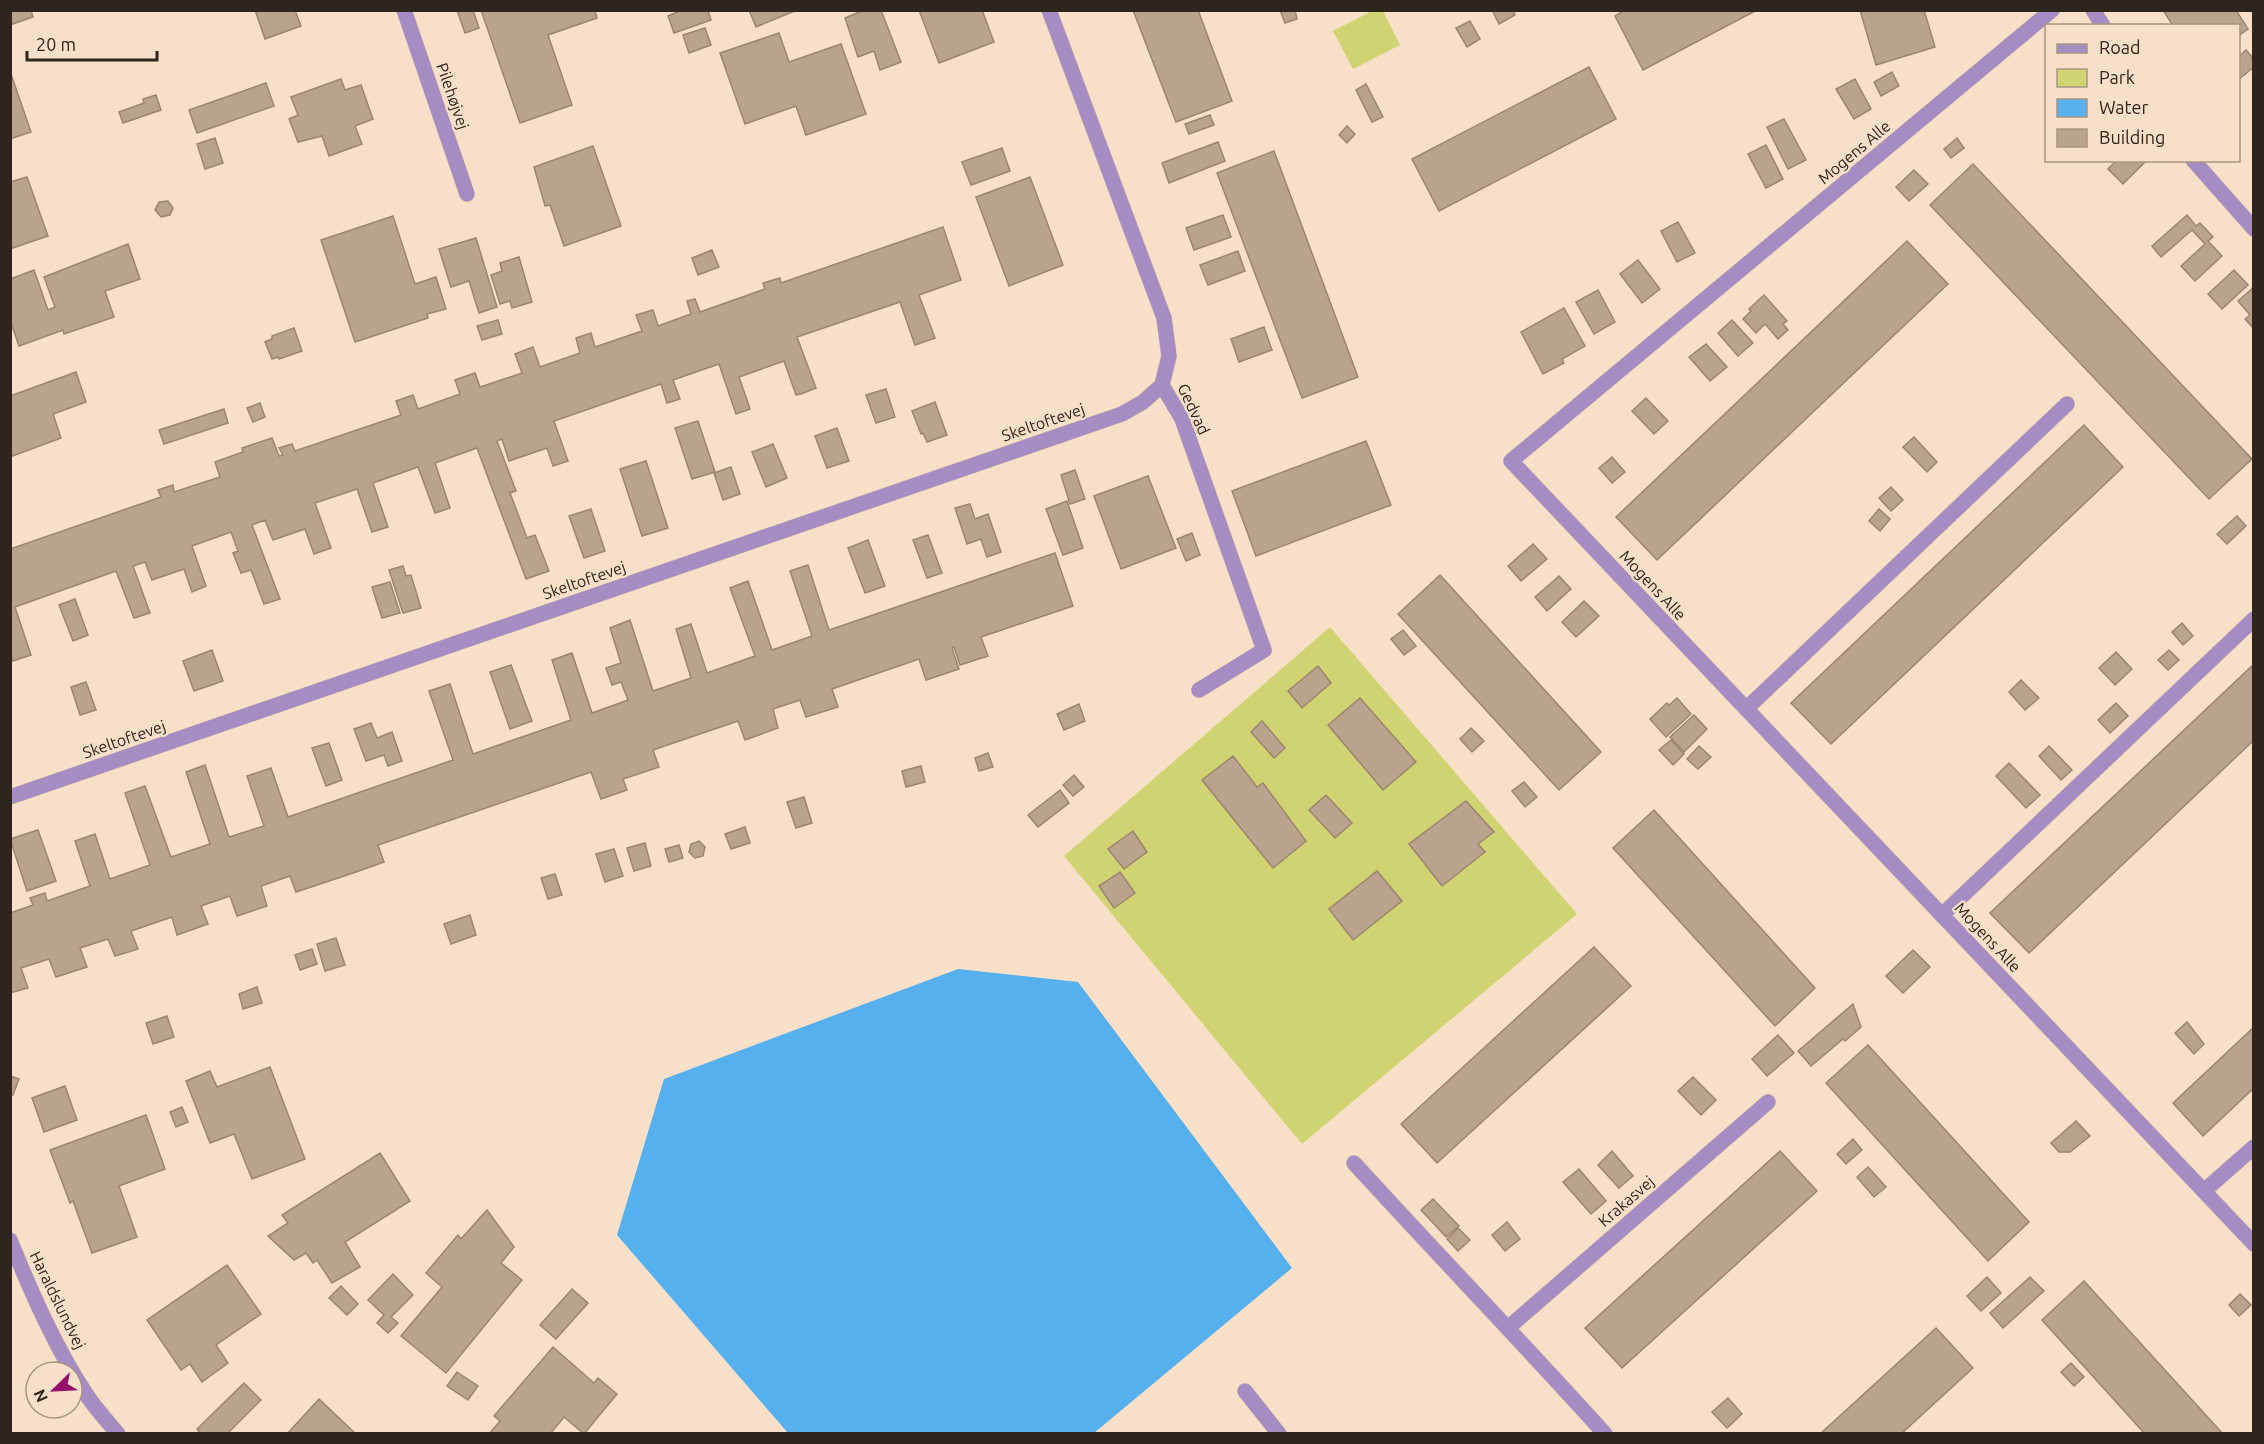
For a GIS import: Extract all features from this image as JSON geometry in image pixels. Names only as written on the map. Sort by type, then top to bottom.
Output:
[{"type":"street","name":"Pilehøjvej","points":[[404,10],[467,194]]},
{"type":"street","name":"Gedvad","points":[[1049,10],[1164,318],[1168,356],[1162,385],[1182,418],[1264,650],[1199,690]]},
{"type":"street","name":"Mogens Alle","points":[[2052,10],[1511,460],[2253,1244]]},
{"type":"street","points":[[2093,10],[2102,24]]},
{"type":"street","points":[[2195,162],[2253,229]]},
{"type":"street","name":"Skeltoftevej","points":[[10,797],[1122,414],[1143,402],[1162,385]]},
{"type":"street","points":[[1746,709],[2067,404]]},
{"type":"street","points":[[1942,915],[2253,619]]},
{"type":"street","name":"Krakasvej","points":[[1509,1328],[1768,1102]]},
{"type":"street","points":[[2204,1191],[2253,1147]]},
{"type":"street","points":[[1354,1163],[1605,1434]]},
{"type":"street","name":"Haraldslundvej","points":[[10,1240],[62,1352],[89,1398],[118,1434]]},
{"type":"street","points":[[1245,1391],[1279,1434]]},
{"type":"green space","points":[[1372,11],[1383,11],[1400,45],[1353,69],[1333,31]]},
{"type":"green space","points":[[1330,627],[1577,914],[1302,1144],[1064,856]]},
{"type":"water","points":[[958,969],[1078,982],[1292,1268],[1094,1433],[788,1433],[617,1235],[664,1079]]},
{"type":"building","points":[[10,10],[31,10],[33,17],[10,25]]},
{"type":"building","points":[[255,10],[295,10],[301,26],[265,39]]},
{"type":"building","points":[[457,10],[473,10],[479,28],[465,33]]},
{"type":"building","points":[[481,10],[595,10],[597,18],[548,35],[572,105],[520,123]]},
{"type":"building","points":[[682,10],[708,10],[711,20],[674,33],[668,16]]},
{"type":"building","points":[[749,10],[797,10],[756,27]]},
{"type":"building","points":[[864,10],[881,10],[901,62],[880,70],[874,51],[858,57],[845,18]]},
{"type":"building","points":[[919,10],[982,10],[994,42],[939,63]]},
{"type":"building","points":[[1133,10],[1198,10],[1232,101],[1176,122]]},
{"type":"building","points":[[1280,10],[1295,10],[1297,19],[1285,23]]},
{"type":"building","points":[[1492,10],[1513,10],[1515,15],[1499,24]]},
{"type":"building","points":[[1625,10],[1757,10],[1643,70],[1615,16]]},
{"type":"building","points":[[1860,10],[1924,10],[1935,47],[1876,65]]},
{"type":"building","points":[[2163,10],[2236,10],[2248,29],[2240,35],[2240,24],[2172,24]]},
{"type":"building","points":[[1470,21],[1480,39],[1467,47],[1456,28]]},
{"type":"building","points":[[705,28],[711,45],[689,53],[683,35]]},
{"type":"building","points":[[779,33],[789,62],[841,44],[866,114],[806,135],[796,106],[745,124],[720,53]]},
{"type":"building","points":[[2246,50],[2254,59],[2254,67],[2240,78],[2240,55]]},
{"type":"building","points":[[1589,67],[1616,119],[1439,211],[1412,159]]},
{"type":"building","points":[[1892,72],[1899,86],[1881,96],[1874,82]]},
{"type":"building","points":[[10,75],[31,132],[10,139]]},
{"type":"building","points":[[341,79],[345,90],[361,85],[373,119],[355,126],[362,144],[329,156],[322,136],[298,142],[289,119],[298,115],[291,97]]},
{"type":"building","points":[[1855,79],[1871,109],[1854,119],[1836,89]]},
{"type":"building","points":[[266,83],[274,106],[197,133],[189,110]]},
{"type":"building","points":[[1366,84],[1383,117],[1372,122],[1356,90]]},
{"type":"building","points":[[156,95],[161,110],[123,123],[119,112],[144,103],[143,99]]},
{"type":"building","points":[[1210,115],[1214,125],[1189,134],[1185,124]]},
{"type":"building","points":[[1784,119],[1806,160],[1788,169],[1767,127]]},
{"type":"building","points":[[1347,126],[1355,134],[1347,143],[1339,135]]},
{"type":"building","points":[[215,138],[223,163],[205,169],[197,144]]},
{"type":"building","points":[[1957,138],[1964,148],[1951,158],[1944,149]]},
{"type":"building","points":[[1218,142],[1225,161],[1169,183],[1162,163]]},
{"type":"building","points":[[1766,145],[1783,179],[1766,188],[1748,154]]},
{"type":"building","points":[[593,146],[621,226],[564,246],[550,205],[545,206],[534,167]]},
{"type":"building","points":[[1002,148],[1010,171],[971,185],[962,162]]},
{"type":"building","points":[[1274,151],[1358,377],[1302,398],[1217,173]]},
{"type":"building","points":[[2115,162],[2145,162],[2123,184],[2108,169]]},
{"type":"building","points":[[1973,164],[2252,459],[2209,499],[1930,205]]},
{"type":"building","points":[[1914,170],[1928,184],[1909,201],[1896,187]]},
{"type":"building","points":[[27,177],[48,236],[10,249],[10,182]]},
{"type":"building","points":[[1030,177],[1063,265],[1009,286],[976,197]]},
{"type":"building","points":[[168,201],[173,208],[170,215],[161,217],[155,210],[159,202]]},
{"type":"building","points":[[1223,215],[1231,237],[1194,250],[1186,228]]},
{"type":"building","points":[[2187,215],[2196,226],[2200,223],[2213,237],[2208,241],[2222,256],[2195,281],[2181,266],[2205,244],[2192,230],[2161,257],[2152,246]]},
{"type":"building","points":[[393,216],[415,284],[436,277],[446,309],[427,314],[428,318],[355,342],[321,240]]},
{"type":"building","points":[[1678,222],[1695,253],[1677,262],[1661,231]]},
{"type":"building","points":[[943,227],[961,280],[919,295],[935,338],[915,345],[900,302],[797,337],[816,388],[801,394],[796,395],[784,361],[739,377],[750,409],[736,414],[719,364],[673,380],[680,399],[667,403],[661,384],[554,421],[568,461],[553,466],[547,448],[509,461],[502,439],[497,441],[516,491],[510,493],[527,538],[535,535],[549,571],[526,579],[477,448],[435,463],[450,508],[435,513],[418,467],[373,483],[388,527],[372,532],[357,489],[315,503],[331,548],[314,554],[305,529],[273,540],[265,520],[252,525],[280,599],[264,604],[251,570],[241,573],[233,553],[238,551],[231,532],[192,546],[206,586],[192,592],[184,569],[152,580],[145,562],[133,566],[150,613],[134,618],[116,571],[15,607],[31,655],[13,661],[10,652],[10,549],[161,497],[158,490],[173,485],[174,492],[220,477],[215,462],[243,452],[242,448],[272,438],[279,456],[283,455],[279,448],[292,444],[295,451],[401,415],[396,401],[413,395],[418,409],[460,394],[455,380],[475,373],[480,387],[522,373],[515,354],[533,347],[540,367],[580,353],[576,338],[591,333],[595,347],[642,331],[636,315],[653,310],[658,326],[691,314],[687,301],[695,299],[700,312],[765,289],[763,283],[780,278],[781,283]]},
{"type":"building","points":[[476,238],[497,307],[479,313],[469,281],[451,287],[439,249]]},
{"type":"building","points":[[1907,241],[1948,284],[1657,560],[1616,517]]},
{"type":"building","points":[[128,244],[140,279],[105,291],[114,317],[64,334],[63,330],[19,346],[10,320],[10,279],[34,270],[48,310],[55,307],[44,277]]},
{"type":"building","points":[[712,250],[719,267],[698,275],[692,258]]},
{"type":"building","points":[[1238,251],[1245,271],[1208,285],[1200,265]]},
{"type":"building","points":[[519,257],[532,302],[512,308],[510,301],[500,304],[491,275],[502,271],[500,263]]},
{"type":"building","points":[[1638,260],[1660,289],[1642,303],[1620,274]]},
{"type":"building","points":[[2234,270],[2248,285],[2222,309],[2208,294]]},
{"type":"building","points":[[2254,287],[2254,329],[2245,319],[2250,315],[2238,301]]},
{"type":"building","points":[[1598,290],[1615,322],[1594,334],[1576,302]]},
{"type":"building","points":[[1764,295],[1787,321],[1783,324],[1788,330],[1778,339],[1765,324],[1756,333],[1743,319],[1751,311],[1749,309]]},
{"type":"building","points":[[1564,308],[1585,346],[1562,359],[1564,363],[1543,374],[1521,332]]},
{"type":"building","points":[[498,320],[502,334],[482,340],[477,326]]},
{"type":"building","points":[[1732,320],[1753,343],[1738,356],[1718,333]]},
{"type":"building","points":[[1264,327],[1272,350],[1239,362],[1231,339]]},
{"type":"building","points":[[294,328],[302,351],[279,359],[278,357],[272,359],[265,342],[272,339],[272,336]]},
{"type":"building","points":[[1706,344],[1727,367],[1710,381],[1689,357]]},
{"type":"building","points":[[76,372],[86,402],[53,414],[61,438],[10,457],[10,396]]},
{"type":"building","points":[[886,389],[895,417],[876,423],[866,395]]},
{"type":"building","points":[[1646,398],[1668,421],[1654,434],[1632,411]]},
{"type":"building","points":[[935,402],[947,435],[927,442],[923,433],[921,434],[912,411]]},
{"type":"building","points":[[260,403],[265,417],[253,422],[247,408]]},
{"type":"building","points":[[224,409],[228,423],[164,444],[159,430]]},
{"type":"building","points":[[698,421],[715,472],[692,479],[675,428]]},
{"type":"building","points":[[2084,425],[2123,467],[1831,744],[1791,703]]},
{"type":"building","points":[[837,428],[849,461],[827,468],[815,436]]},
{"type":"building","points":[[1914,437],[1937,462],[1927,472],[1903,447]]},
{"type":"building","points":[[1366,441],[1391,505],[1256,556],[1232,491]]},
{"type":"building","points":[[773,444],[787,478],[766,487],[752,452]]},
{"type":"building","points":[[1612,457],[1625,472],[1612,483],[1599,468]]},
{"type":"building","points":[[646,461],[668,528],[642,536],[620,469]]},
{"type":"building","points":[[731,467],[740,494],[723,500],[714,473]]},
{"type":"building","points":[[1075,470],[1085,499],[1070,504],[1061,475]]},
{"type":"building","points":[[1148,476],[1176,548],[1121,569],[1094,496]]},
{"type":"building","points":[[1891,487],[1903,500],[1891,511],[1879,498]]},
{"type":"building","points":[[1067,501],[1083,548],[1063,555],[1046,509]]},
{"type":"building","points":[[970,504],[975,519],[988,514],[1001,552],[987,557],[981,539],[967,544],[955,508]]},
{"type":"building","points":[[591,509],[605,551],[584,558],[569,516]]},
{"type":"building","points":[[1879,509],[1890,519],[1880,531],[1869,521]]},
{"type":"building","points":[[2237,516],[2246,526],[2227,544],[2217,534]]},
{"type":"building","points":[[1192,533],[1200,555],[1186,561],[1177,539]]},
{"type":"building","points":[[928,535],[942,573],[927,578],[913,540]]},
{"type":"building","points":[[868,540],[885,586],[865,593],[848,548]]},
{"type":"building","points":[[1533,544],[1547,559],[1521,581],[1508,566]]},
{"type":"building","points":[[1055,553],[1073,606],[981,637],[988,656],[960,665],[954,647],[952,648],[959,669],[926,680],[919,659],[832,689],[838,707],[806,717],[800,700],[773,709],[778,728],[745,740],[738,721],[653,750],[659,767],[623,779],[627,790],[601,799],[591,772],[378,845],[384,862],[356,872],[296,892],[290,876],[261,886],[267,906],[237,916],[230,896],[201,906],[208,924],[177,935],[172,917],[131,931],[138,949],[115,956],[108,939],[80,948],[87,967],[56,977],[49,959],[21,968],[28,988],[10,993],[10,913],[33,905],[30,898],[45,893],[47,901],[90,886],[75,841],[95,834],[110,879],[150,865],[125,793],[145,786],[171,857],[210,844],[186,772],[205,765],[229,837],[264,826],[247,776],[271,768],[288,817],[453,760],[429,691],[450,684],[473,754],[571,720],[552,660],[572,653],[592,713],[628,700],[621,682],[612,685],[606,668],[621,663],[610,628],[630,620],[653,691],[691,678],[676,629],[691,624],[707,673],[755,656],[730,588],[748,581],[772,650],[812,636],[790,571],[808,565],[829,630]]},
{"type":"building","points":[[403,566],[406,576],[411,575],[421,608],[403,613],[389,570]]},
{"type":"building","points":[[1440,575],[1601,752],[1559,790],[1398,614]]},
{"type":"building","points":[[1559,576],[1571,589],[1547,611],[1535,597]]},
{"type":"building","points":[[390,582],[400,613],[382,618],[372,587]]},
{"type":"building","points":[[75,599],[88,635],[73,641],[59,605]]},
{"type":"building","points":[[1584,601],[1599,616],[1576,637],[1562,622]]},
{"type":"building","points":[[2182,623],[2193,636],[2183,645],[2172,632]]},
{"type":"building","points":[[1403,630],[1416,646],[1404,655],[1391,639]]},
{"type":"building","points":[[212,650],[223,681],[194,691],[183,661]]},
{"type":"building","points":[[2169,650],[2179,660],[2168,670],[2158,660]]},
{"type":"building","points":[[2116,652],[2132,669],[2115,685],[2099,668]]},
{"type":"building","points":[[2254,664],[2254,740],[2029,953],[1990,913]]},
{"type":"building","points":[[511,665],[532,721],[510,729],[490,672]]},
{"type":"building","points":[[1318,666],[1331,683],[1302,708],[1288,691]]},
{"type":"building","points":[[2021,680],[2039,698],[2025,710],[2009,692]]},
{"type":"building","points":[[86,682],[96,710],[80,715],[71,687]]},
{"type":"building","points":[[1360,698],[1416,762],[1383,790],[1328,725]]},
{"type":"building","points":[[1677,698],[1691,714],[1666,737],[1650,719],[1667,703],[1669,705]]},
{"type":"building","points":[[2116,703],[2128,716],[2110,733],[2098,720]]},
{"type":"building","points":[[1079,704],[1085,721],[1064,730],[1057,714]]},
{"type":"building","points":[[1694,715],[1707,729],[1684,752],[1670,737]]},
{"type":"building","points":[[1262,721],[1285,748],[1274,758],[1251,732]]},
{"type":"building","points":[[371,723],[377,738],[392,732],[402,761],[388,766],[384,755],[366,761],[354,729]]},
{"type":"building","points":[[1471,728],[1484,741],[1472,752],[1460,739]]},
{"type":"building","points":[[1671,740],[1684,754],[1673,765],[1659,750]]},
{"type":"building","points":[[329,743],[342,780],[326,786],[312,748]]},
{"type":"building","points":[[1699,746],[1711,757],[1698,769],[1687,759]]},
{"type":"building","points":[[2049,746],[2072,770],[2061,780],[2039,756]]},
{"type":"building","points":[[988,753],[993,767],[979,771],[975,758]]},
{"type":"building","points":[[1233,756],[1257,787],[1263,783],[1306,841],[1273,868],[1202,780]]},
{"type":"building","points":[[2009,763],[2040,795],[2026,808],[1996,776]]},
{"type":"building","points":[[921,766],[925,782],[906,787],[902,771]]},
{"type":"building","points":[[1074,775],[1084,787],[1073,796],[1063,785]]},
{"type":"building","points":[[1524,782],[1537,797],[1525,807],[1512,791]]},
{"type":"building","points":[[1060,790],[1069,803],[1038,827],[1028,815]]},
{"type":"building","points":[[1326,795],[1352,823],[1335,838],[1309,810]]},
{"type":"building","points":[[804,797],[812,823],[796,828],[787,802]]},
{"type":"building","points":[[1466,801],[1494,832],[1478,844],[1485,852],[1442,886],[1409,844]]},
{"type":"building","points":[[1654,810],[1815,988],[1775,1026],[1613,848]]},
{"type":"building","points":[[745,827],[750,843],[731,849],[725,834]]},
{"type":"building","points":[[38,830],[56,881],[27,891],[10,839]]},
{"type":"building","points":[[1133,831],[1147,852],[1124,869],[1108,849]]},
{"type":"building","points":[[699,841],[705,847],[703,856],[695,858],[689,852],[691,844]]},
{"type":"building","points":[[645,843],[651,866],[634,871],[627,848]]},
{"type":"building","points":[[679,845],[683,858],[669,862],[665,849]]},
{"type":"building","points":[[614,849],[623,876],[605,882],[596,854]]},
{"type":"building","points":[[1377,871],[1402,901],[1353,940],[1329,909]]},
{"type":"building","points":[[1120,872],[1135,893],[1114,908],[1099,886]]},
{"type":"building","points":[[555,874],[562,895],[548,899],[541,878]]},
{"type":"building","points":[[470,915],[476,935],[451,944],[444,924]]},
{"type":"building","points":[[336,938],[345,965],[325,971],[317,944]]},
{"type":"building","points":[[1594,947],[1631,986],[1437,1163],[1401,1124]]},
{"type":"building","points":[[312,949],[317,964],[300,970],[295,955]]},
{"type":"building","points":[[1913,950],[1930,967],[1903,993],[1886,976]]},
{"type":"building","points":[[257,987],[262,1003],[243,1009],[239,994]]},
{"type":"building","points":[[1853,1004],[1861,1027],[1811,1066],[1798,1051]]},
{"type":"building","points":[[167,1016],[174,1037],[153,1044],[146,1023]]},
{"type":"building","points":[[2187,1022],[2204,1044],[2194,1054],[2175,1033]]},
{"type":"building","points":[[2254,1027],[2254,1088],[2203,1136],[2173,1103]]},
{"type":"building","points":[[1778,1035],[1794,1053],[1767,1076],[1752,1059]]},
{"type":"building","points":[[1868,1045],[2029,1222],[1988,1261],[1826,1083]]},
{"type":"building","points":[[270,1067],[305,1159],[252,1179],[234,1134],[210,1143],[186,1081],[210,1071],[217,1087]]},
{"type":"building","points":[[10,1076],[19,1079],[13,1095],[10,1094]]},
{"type":"building","points":[[1693,1077],[1716,1100],[1701,1115],[1678,1091]]},
{"type":"building","points":[[65,1086],[77,1120],[44,1132],[32,1098]]},
{"type":"building","points":[[182,1107],[188,1122],[176,1127],[170,1112]]},
{"type":"building","points":[[146,1115],[165,1169],[119,1186],[137,1237],[92,1253],[73,1201],[70,1203],[50,1150]]},
{"type":"building","points":[[2076,1121],[2090,1136],[2070,1152],[2059,1152],[2051,1143]]},
{"type":"building","points":[[1853,1139],[1862,1150],[1846,1164],[1837,1154]]},
{"type":"building","points":[[1612,1151],[1633,1176],[1619,1188],[1598,1165]]},
{"type":"building","points":[[1780,1151],[1817,1191],[1622,1368],[1585,1328]]},
{"type":"building","points":[[380,1153],[410,1201],[345,1242],[360,1267],[332,1283],[317,1260],[313,1263],[306,1253],[294,1260],[268,1236],[288,1223],[282,1215]]},
{"type":"building","points":[[1868,1167],[1886,1187],[1874,1197],[1857,1177]]},
{"type":"building","points":[[1579,1169],[1606,1201],[1591,1214],[1563,1182]]},
{"type":"building","points":[[1433,1199],[1459,1226],[1446,1237],[1421,1210]]},
{"type":"building","points":[[487,1210],[514,1247],[501,1263],[522,1280],[446,1373],[401,1336],[442,1287],[426,1273],[458,1235],[461,1239]]},
{"type":"building","points":[[1507,1222],[1520,1239],[1505,1251],[1492,1235]]},
{"type":"building","points":[[1458,1228],[1470,1240],[1458,1251],[1447,1239]]},
{"type":"building","points":[[227,1265],[261,1314],[216,1345],[228,1363],[202,1382],[190,1364],[181,1370],[147,1320]]},
{"type":"building","points":[[393,1274],[413,1295],[391,1317],[398,1323],[388,1333],[377,1323],[384,1315],[368,1300]]},
{"type":"building","points":[[1987,1277],[2001,1293],[1981,1311],[1967,1296]]},
{"type":"building","points":[[2030,1277],[2044,1291],[2003,1328],[1990,1313]]},
{"type":"building","points":[[2084,1281],[2223,1434],[2145,1434],[2042,1320]]},
{"type":"building","points":[[341,1286],[358,1304],[347,1315],[329,1298]]},
{"type":"building","points":[[572,1289],[588,1303],[556,1339],[540,1325]]},
{"type":"building","points":[[2240,1294],[2251,1305],[2239,1316],[2229,1305]]},
{"type":"building","points":[[1936,1328],[1973,1368],[1901,1434],[1820,1434]]},
{"type":"building","points":[[553,1347],[594,1383],[598,1378],[617,1394],[584,1434],[564,1417],[550,1434],[489,1434],[500,1421],[494,1416]]},
{"type":"building","points":[[2071,1363],[2084,1377],[2074,1386],[2061,1372]]},
{"type":"building","points":[[457,1372],[478,1386],[468,1400],[447,1386]]},
{"type":"building","points":[[244,1383],[261,1400],[227,1434],[201,1434],[197,1429]]},
{"type":"building","points":[[1728,1398],[1742,1414],[1727,1428],[1712,1412]]},
{"type":"building","points":[[319,1399],[356,1434],[287,1434]]}]
